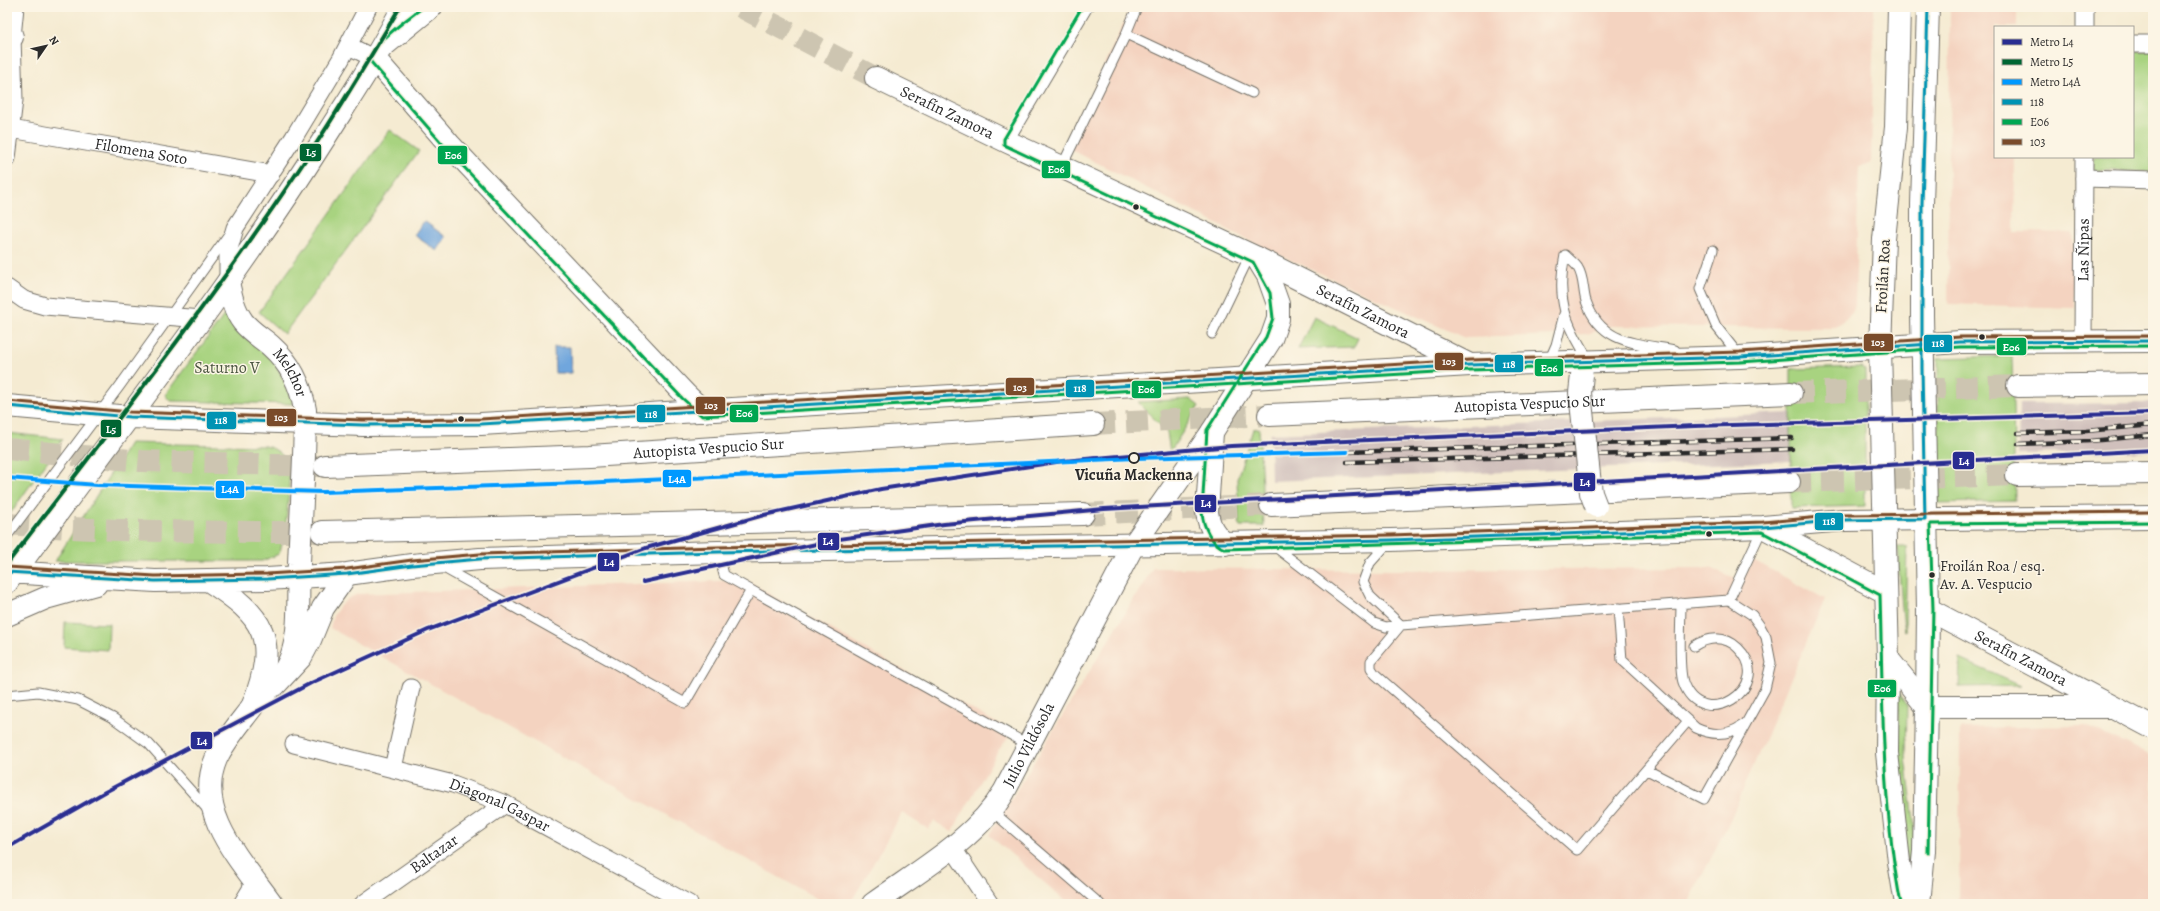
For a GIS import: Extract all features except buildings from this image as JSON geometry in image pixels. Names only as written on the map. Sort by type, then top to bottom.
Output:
[{"type":"main road","points":[[9,576],[130,417],[228,282],[309,163],[378,53],[403,7]]},
{"type":"main road","points":[[378,53],[431,7]]},
{"type":"main road","name":"Froilán Roa","points":[[1899,7],[1896,127],[1884,239],[1880,348],[1885,592],[1888,659],[1887,753],[1898,854],[1906,904]]},
{"type":"main road","points":[[1919,904],[1924,851],[1928,609],[1922,344],[1922,204],[1928,7]]},
{"type":"main road","points":[[378,53],[458,155],[686,395],[703,411]]},
{"type":"main road","name":"Serafín Zamora","points":[[876,78],[1008,142],[1254,256],[1470,365]]},
{"type":"main road","points":[[1134,544],[1212,432],[1271,339],[1278,319],[1278,304],[1275,291],[1254,256]]},
{"type":"main road","name":"Melchor","points":[[228,282],[234,305],[243,322],[282,357],[294,374],[302,392],[305,410],[296,640],[287,666],[275,685]]},
{"type":"main road","points":[[7,406],[130,417],[363,425],[481,424],[1470,365],[1549,362],[1586,367],[1960,342],[2153,341]]},
{"type":"main road","points":[[1586,367],[1580,401],[1590,493],[1596,506],[1607,519],[1624,532]]},
{"type":"main road","points":[[2018,386],[2153,384]]},
{"type":"main road","name":"Autopista Vespucio Sur","points":[[1269,415],[1791,393]]},
{"type":"main road","name":"Autopista Vespucio Sur","points":[[325,466],[590,456],[1093,424]]},
{"type":"main road","points":[[1212,432],[1207,512],[1208,521],[1213,532],[1225,544]]},
{"type":"main road","points":[[2017,475],[2153,473]]},
{"type":"main road","points":[[1270,505],[1789,482]]},
{"type":"main road","points":[[322,532],[1083,514]]},
{"type":"main road","points":[[9,576],[208,580],[347,574],[480,559],[718,552],[1391,540],[1763,527],[1844,520],[2153,517]]},
{"type":"main road","points":[[1763,527],[1885,592]]},
{"type":"main road","name":"Julio Vildósola","points":[[874,904],[952,847],[980,824],[992,811],[1030,745],[1134,544]]},
{"type":"main road","points":[[272,904],[231,845],[216,820],[210,799],[213,769],[223,747],[253,705],[275,685],[301,657],[310,640],[323,608],[347,574]]},
{"type":"main road","points":[[7,615],[46,598],[112,579]]},
{"type":"main road","points":[[208,580],[247,608],[263,633],[266,644],[264,665],[261,686],[253,705]]},
{"type":"main road","name":"Serafín Zamora","points":[[1928,609],[2153,728]]},
{"type":"main road","points":[[1888,659],[1927,707]]},
{"type":"main road","name":"Serafín Zamora","points":[[1927,707],[2114,707]]},
{"type":"street","points":[[7,158],[11,129],[14,82],[9,30],[15,7]]},
{"type":"street","points":[[228,282],[228,252],[231,237],[239,219],[270,174],[349,46],[368,7]]},
{"type":"street","points":[[2085,7],[2085,26]]},
{"type":"street","points":[[2134,44],[2153,44]]},
{"type":"street","points":[[349,46],[378,53]]},
{"type":"street","name":"Filomena Soto","points":[[11,129],[270,174]]},
{"type":"street","name":"Las Ñipas","points":[[2083,342],[2084,158]]},
{"type":"street","points":[[2084,178],[2153,180]]},
{"type":"street","points":[[7,288],[24,300],[45,306],[201,319]]},
{"type":"street","points":[[393,768],[411,688]]},
{"type":"street","name":"Diagonal Gaspar","points":[[294,744],[453,784],[505,804],[689,904]]},
{"type":"street","name":"Baltazar","points":[[363,904],[505,804]]},
{"type":"street","points":[[952,847],[990,904]]},
{"type":"street","points":[[242,904],[256,880]]},
{"type":"lane","points":[[1008,142],[1088,7]]},
{"type":"lane","points":[[1062,166],[1126,34],[1137,7]]},
{"type":"lane","points":[[7,63],[9,30]]},
{"type":"lane","points":[[1126,34],[1252,93]]},
{"type":"lane","points":[[7,536],[98,414],[239,219]]},
{"type":"lane","points":[[1713,250],[1700,289],[1716,326],[1729,345],[1740,357]]},
{"type":"lane","points":[[1549,362],[1556,345],[1564,314],[1561,275],[1565,255],[1579,269],[1587,302],[1592,315],[1598,322],[1619,339],[1628,343],[1709,358]]},
{"type":"lane","points":[[1212,334],[1254,256]]},
{"type":"lane","points":[[1564,314],[1586,367]]},
{"type":"lane","points":[[1729,600],[1763,527]]},
{"type":"lane","points":[[1391,540],[1370,563],[1363,582],[1370,596],[1401,625]]},
{"type":"lane","points":[[1270,543],[1374,623],[1386,627],[1729,600],[1752,615],[1760,626],[1770,650],[1769,676],[1765,689],[1744,724],[1704,799],[1647,770]]},
{"type":"lane","points":[[718,552],[724,575],[1030,745]]},
{"type":"lane","points":[[434,563],[685,703],[751,590]]},
{"type":"lane","points":[[1681,603],[1681,669],[1683,681],[1687,690],[1701,702],[1710,705],[1729,703],[1737,697],[1748,682],[1749,672],[1744,654],[1730,641],[1720,638],[1702,641],[1694,646]]},
{"type":"lane","points":[[1618,608],[1622,660],[1688,721],[1696,728],[1714,734],[1730,732],[1744,724]]},
{"type":"lane","points":[[1401,625],[1371,661],[1371,668],[1375,674],[1577,850],[1688,721]]},
{"type":"lane","points":[[7,695],[38,692],[78,700],[113,718],[149,744],[216,820]]},
{"type":"lane","points":[[992,811],[1100,904]]},
{"type":"shaded area","points":[[1128,7],[1874,7],[1871,164],[1859,166],[1855,304],[1852,313],[1841,323],[1830,328],[1610,326],[1587,334],[1465,338],[1268,250],[1068,148],[1128,13]]},
{"type":"shaded area","points":[[1950,7],[2017,7],[2017,26],[1994,26],[1994,158],[2015,158],[2014,232],[2072,233],[2075,308],[1948,304]]},
{"type":"shaded area","points":[[2153,403],[2153,451],[2018,454],[2019,404]]},
{"type":"shaded area","points":[[1791,413],[1792,461],[1271,481],[1270,434]]},
{"type":"shaded area","points":[[1753,560],[1825,599],[1730,820],[1688,904],[1069,904],[989,835],[1153,568],[1394,570],[1710,568],[1741,580]]},
{"type":"shaded area","points":[[745,580],[1012,732],[998,751],[952,832],[934,821],[928,829],[902,813],[850,904],[827,904],[330,628],[333,616],[340,606],[349,598],[358,594]]},
{"type":"shaded area","points":[[2086,726],[2153,757],[2153,904],[1959,904],[1960,728]]},
{"type":"green space","points":[[2134,51],[2153,51],[2151,172],[2094,170],[2094,158],[2134,158]]},
{"type":"green space","points":[[390,130],[419,151],[284,334],[259,312]]},
{"type":"green space","name":"Saturno V","points":[[225,314],[232,325],[275,362],[294,401],[292,404],[170,401],[165,395]]},
{"type":"green space","points":[[1314,317],[1358,338],[1354,347],[1298,349]]},
{"type":"green space","points":[[2012,356],[2015,501],[1938,503],[1938,358]]},
{"type":"green space","points":[[1861,367],[1865,370],[1865,506],[1791,508],[1791,369]]},
{"type":"green space","points":[[1190,399],[1199,406],[1170,452],[1167,432],[1138,402]]},
{"type":"green space","points":[[1259,428],[1264,526],[1239,526],[1237,479],[1253,429]]},
{"type":"green space","points":[[7,433],[63,439],[7,518]]},
{"type":"green space","points":[[130,443],[265,446],[273,448],[279,452],[288,465],[289,483],[286,524],[279,554],[262,561],[55,561]]},
{"type":"green space","points":[[1897,547],[1907,547],[1905,631],[1904,630]]},
{"type":"green space","points":[[65,622],[109,624],[108,650],[64,647]]},
{"type":"green space","points":[[1960,659],[2021,686],[1959,687]]},
{"type":"green space","points":[[1898,690],[1907,705],[1906,758],[1914,821],[1915,904],[1898,807]]},
{"type":"water","points":[[424,221],[446,237],[437,251],[414,235]]},
{"type":"water","points":[[554,347],[570,347],[571,373],[555,373]]},
{"type":"tunnel","points":[[741,7],[876,78]]},
{"type":"tunnel","points":[[1791,393],[2018,386]]},
{"type":"tunnel","points":[[1093,424],[1269,415]]},
{"type":"tunnel","points":[[7,449],[141,461],[322,466]]},
{"type":"tunnel","points":[[1789,482],[2017,475]]},
{"type":"tunnel","points":[[1083,514],[1271,505]]},
{"type":"tunnel","points":[[7,524],[46,527],[202,532],[320,532]]},
{"type":"railway","points":[[2018,433],[2086,431],[2153,425]]},
{"type":"railway","points":[[2018,444],[2090,441],[2153,435]]},
{"type":"railway","points":[[1347,452],[1792,438]]},
{"type":"railway","points":[[1347,462],[1792,449]]},
{"type":"metro line","name":"L5","points":[[7,564],[85,463],[238,258],[322,135],[400,7]]},
{"type":"metro line","name":"L4","points":[[7,848],[105,792],[311,683],[428,630],[646,548],[764,515],[881,489],[1063,461],[1231,446],[1695,426],[2153,413]]},
{"type":"metro line","name":"L4","points":[[643,582],[839,539],[944,524],[1104,509],[2153,450]]},
{"type":"metro line","name":"L4A","points":[[7,478],[97,485],[323,492],[581,483],[1136,458],[1347,452]]},
{"type":"transit line","name":"E06","points":[[423,7],[382,40],[375,48],[371,56],[371,62],[445,147],[682,398],[702,416],[1470,370],[1740,362],[1960,347],[2153,346]]},
{"type":"transit line","name":"E06","points":[[1082,7],[1004,139],[1004,145],[1253,262],[1270,293],[1273,318],[1266,337],[1207,430],[1202,512],[1206,529],[1212,539],[1220,547],[1225,549],[1762,532],[1880,595],[1886,789],[1894,866],[1901,904]]},
{"type":"transit line","name":"118","points":[[7,572],[155,581],[267,579],[347,574],[412,565],[480,559],[718,552],[1391,540],[1763,527],[1844,520],[1925,519],[1922,368],[1922,204],[1928,7]]},
{"type":"transit line","name":"103","points":[[7,401],[130,412],[363,420],[481,419],[1470,360],[1740,352],[1960,337],[2153,336]]},
{"type":"transit line","name":"118","points":[[7,406],[130,417],[363,425],[481,424],[1470,365],[1740,357],[1960,342],[2153,341]]},
{"type":"transit line","name":"103","points":[[7,567],[155,576],[267,574],[347,569],[412,560],[480,554],[718,547],[1391,535],[1763,522],[1844,515],[2153,512]]},
{"type":"transit line","name":"E06","points":[[1928,853],[1933,609],[1930,524],[2153,522]]},
{"type":"place","name":"Vicuña Mackenna","points":[[1134,458]]},
{"type":"place","name":"Froilán Roa / esq. Av. A. Vespucio","points":[[1932,575]]}]
